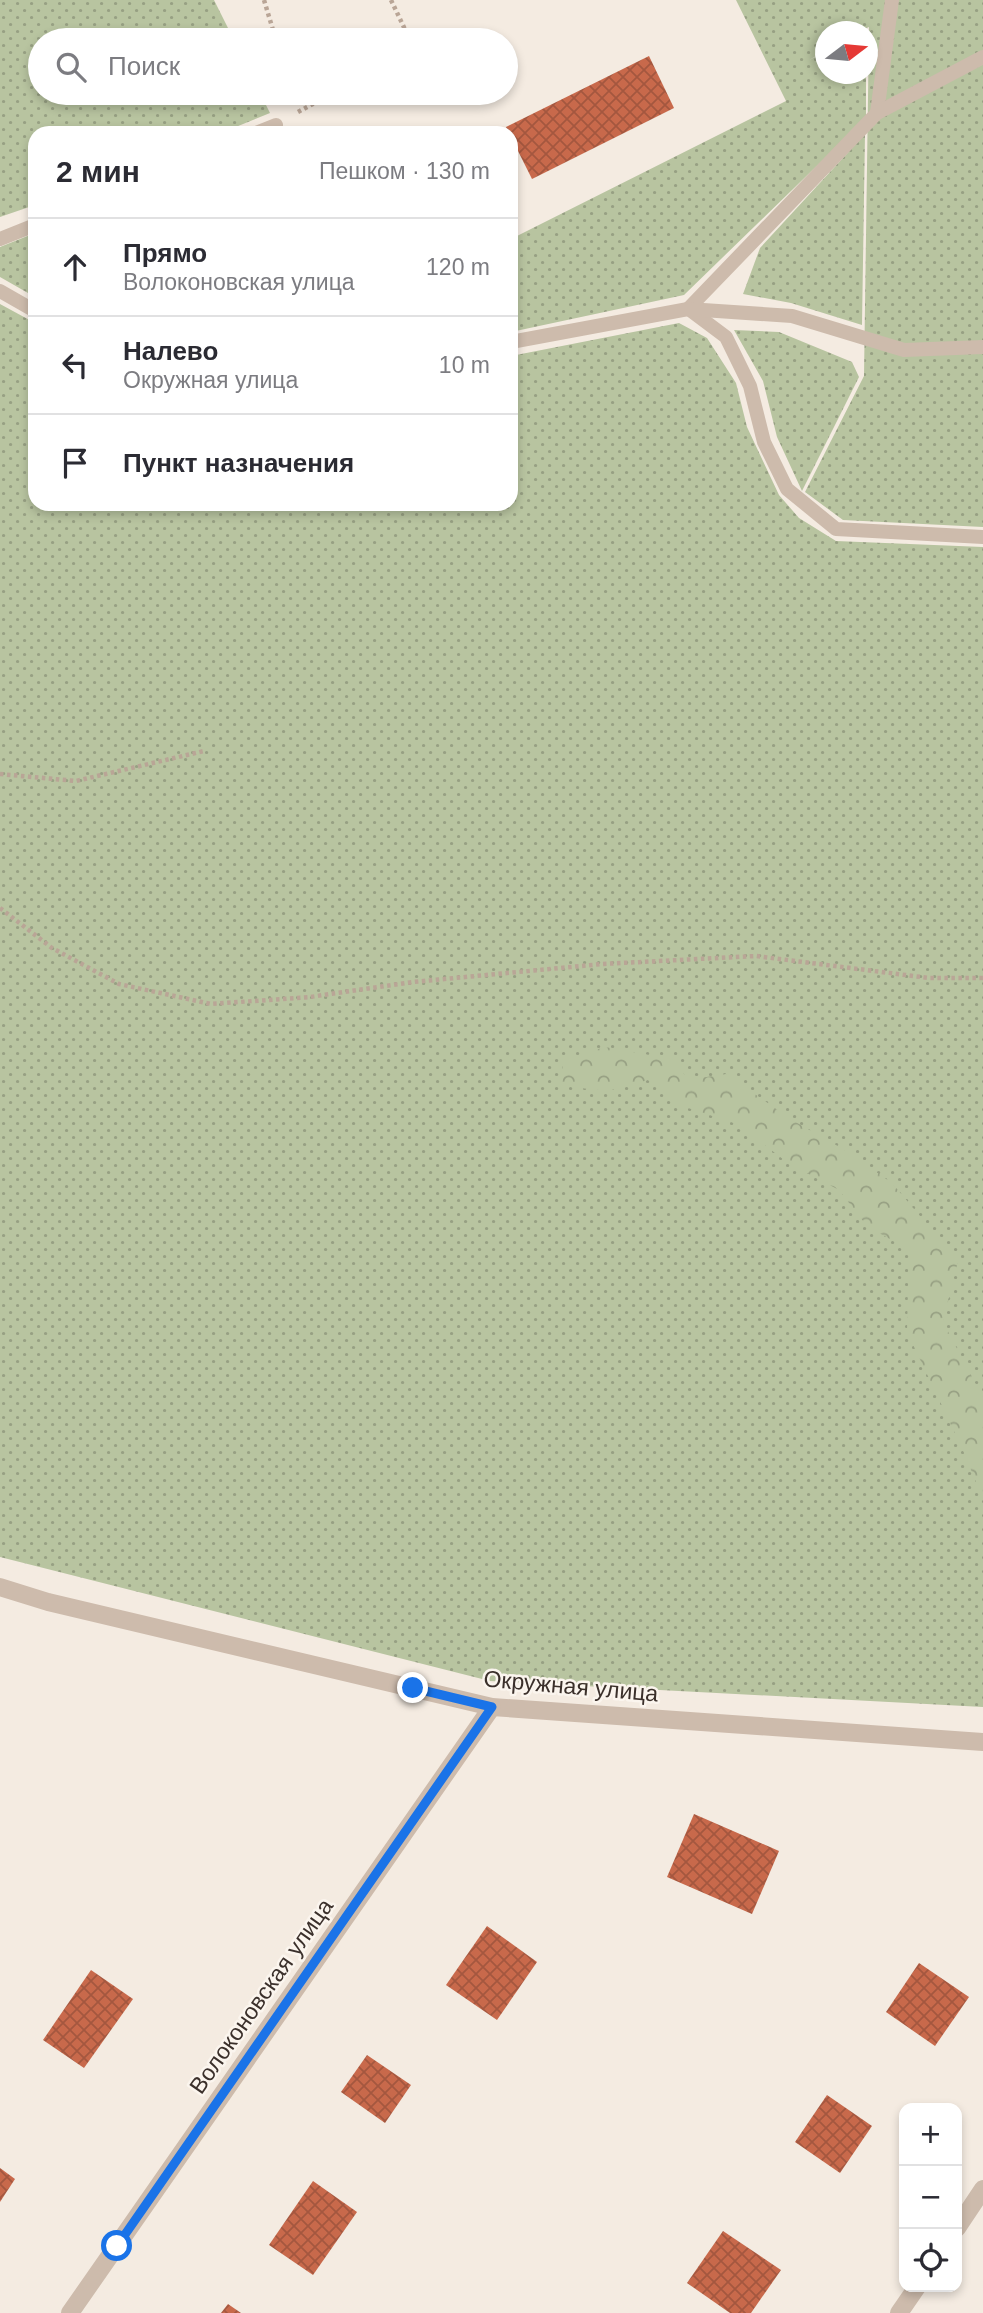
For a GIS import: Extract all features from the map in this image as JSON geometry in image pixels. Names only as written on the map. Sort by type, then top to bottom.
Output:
[{"type":"street","name":"Окружная улица","points":[[0,1587],[48,1602],[492,1707],[983,1742]]},
{"type":"street","name":"Волоконовская улица","points":[[70,2313],[492,1707]]},
{"type":"street","points":[[962,2220],[983,2189]]},
{"type":"street","points":[[899,2313],[914,2292]]},
{"type":"lane","points":[[877,113],[892,0]]},
{"type":"lane","points":[[688,309],[877,113],[983,57]]},
{"type":"lane","points":[[0,239],[28,228]]},
{"type":"lane","points":[[0,291],[28,307]]},
{"type":"lane","points":[[688,309],[726,337],[750,386],[764,442],[787,489],[836,529],[983,537]]},
{"type":"lane","points":[[518,341],[688,309],[792,316],[904,350],[983,347]]},
{"type":"path","points":[[264,0],[272,28]]},
{"type":"path","points":[[391,0],[404,28]]},
{"type":"path","points":[[276,125],[312,105]]},
{"type":"path","points":[[0,774],[76,781],[204,751]]},
{"type":"path","points":[[0,908],[52,948],[119,984],[211,1004],[310,997],[413,982],[602,964],[756,956],[929,978],[983,978]]},
{"type":"green space","points":[[0,0],[214,0],[228,28],[28,28],[28,105],[266,105],[270,113],[238,126],[28,126],[28,207],[0,217]]},
{"type":"green space","points":[[736,0],[983,0],[983,527],[843,520],[805,492],[864,376],[868,84],[878,84],[878,21],[815,21],[815,57],[809,60],[815,57],[815,84],[866,84],[866,118],[684,295],[518,331],[518,235],[786,101]]},
{"type":"green space","points":[[865,134],[862,325],[791,303],[743,294],[760,248]]},
{"type":"green space","points":[[28,236],[28,293],[0,277],[0,247]]},
{"type":"green space","points":[[0,304],[28,319],[28,511],[518,511],[518,355],[679,323],[707,338],[736,383],[747,427],[779,495],[799,518],[836,541],[983,547],[983,1707],[490,1681],[0,1557]]},
{"type":"green space","points":[[734,330],[779,332],[852,362],[859,377],[802,491],[777,437],[763,381]]},
{"type":"green space","points":[[605,1047],[677,1060],[687,1080],[726,1074],[792,1120],[843,1149],[892,1183],[958,1261],[943,1322],[983,1398],[983,1499],[907,1332],[909,1250],[867,1226],[839,1190],[788,1163],[737,1124],[676,1104],[648,1080],[608,1091],[561,1086],[563,1060]]},
{"type":"building","points":[[649,56],[674,108],[532,179],[518,151],[518,126],[508,126]]},
{"type":"building","points":[[694,1814],[779,1851],[752,1914],[667,1877]]},
{"type":"building","points":[[487,1926],[537,1962],[497,2020],[446,1985]]},
{"type":"building","points":[[919,1963],[969,1997],[935,2046],[886,2012]]},
{"type":"building","points":[[91,1970],[133,1999],[84,2068],[43,2040]]},
{"type":"building","points":[[367,2055],[411,2085],[385,2123],[341,2092]]},
{"type":"building","points":[[827,2095],[872,2126],[840,2173],[795,2142]]},
{"type":"building","points":[[0,2168],[15,2179],[0,2202]]},
{"type":"building","points":[[313,2181],[357,2212],[313,2275],[269,2245]]},
{"type":"building","points":[[723,2231],[781,2270],[751,2313],[730,2313],[687,2283]]},
{"type":"building","points":[[228,2304],[241,2313],[221,2313]]},
{"type":"route","points":[[117,2246],[492,1707],[413,1688]]}]
